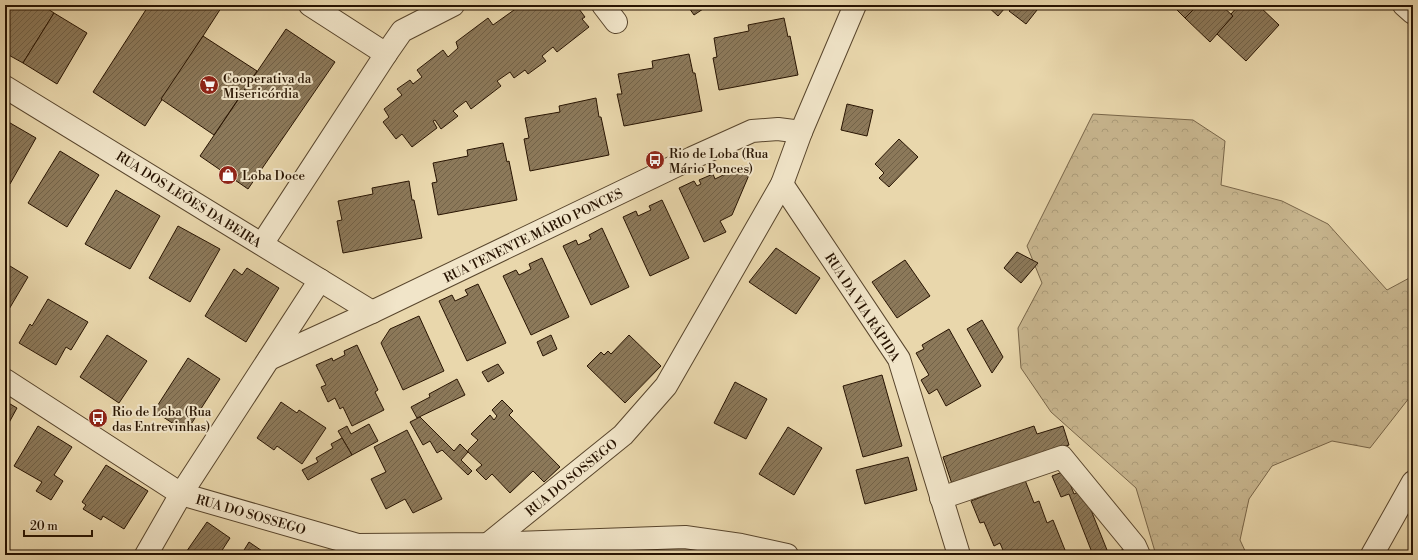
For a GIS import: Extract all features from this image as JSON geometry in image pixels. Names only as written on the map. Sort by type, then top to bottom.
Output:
[{"type":"street","points":[[310,5],[386,54]]},
{"type":"street","points":[[262,244],[402,31],[453,5]]},
{"type":"street","points":[[603,5],[616,22]]},
{"type":"street","name":"RUA DO SOSSEGO","points":[[5,380],[181,494],[362,550],[488,544],[623,435],[666,386],[782,184],[855,5]]},
{"type":"street","points":[[1404,5],[1413,13]]},
{"type":"street","name":"RUA DOS LEÕES DA BEIRA","points":[[5,87],[372,312]]},
{"type":"street","name":"RUA TENENTE MÁRIO PONCES","points":[[269,359],[372,312],[692,158],[752,131],[778,129],[802,132]]},
{"type":"street","name":"RUA DA VIA RÁPIDA","points":[[782,184],[899,359],[959,555]]},
{"type":"street","points":[[146,555],[181,494],[320,280]]},
{"type":"street","points":[[942,498],[1062,457],[1136,546],[1139,555]]},
{"type":"street","points":[[1372,555],[1413,482]]},
{"type":"street","points":[[488,544],[685,537],[738,550],[786,555]]},
{"type":"green space","points":[[1093,114],[1193,120],[1225,141],[1221,185],[1282,201],[1328,224],[1387,290],[1413,276],[1413,393],[1370,448],[1332,441],[1272,466],[1249,499],[1240,540],[1247,555],[1156,555],[1136,488],[1051,412],[1021,368],[1018,328],[1042,283],[1027,246]]},
{"type":"building","points":[[11,5],[42,5],[54,13],[23,63],[5,53],[5,14]]},
{"type":"building","points":[[149,5],[223,5],[145,126],[93,92]]},
{"type":"building","points":[[521,5],[576,5],[585,17],[582,19],[589,27],[557,52],[553,47],[542,56],[546,61],[528,74],[525,70],[514,78],[510,72],[497,81],[501,86],[471,109],[466,101],[453,111],[458,116],[441,129],[435,120],[433,121],[437,128],[412,147],[402,134],[396,139],[383,122],[389,117],[384,109],[402,95],[397,89],[410,80],[413,84],[422,77],[417,70],[443,50],[448,57],[458,48],[456,42],[488,18],[493,25]]},
{"type":"building","points":[[687,5],[709,5],[694,15]]},
{"type":"building","points":[[986,5],[1002,5],[1005,8],[998,16]]},
{"type":"building","points":[[1014,5],[1041,5],[1026,24],[1009,11]]},
{"type":"building","points":[[1182,5],[1198,5],[1185,18],[1177,10]]},
{"type":"building","points":[[1198,5],[1221,5],[1233,16],[1210,42],[1185,18]]},
{"type":"building","points":[[1239,5],[1258,5],[1279,25],[1246,61],[1217,34],[1233,16],[1231,14]]},
{"type":"building","points":[[54,13],[87,33],[57,84],[23,63]]},
{"type":"building","points":[[784,18],[788,37],[790,36],[798,75],[719,90],[713,58],[717,57],[714,38],[749,31],[748,25]]},
{"type":"building","points":[[286,29],[335,62],[248,189],[200,156]]},
{"type":"building","name":"Cooperativa da Misericórdia","points":[[203,36],[257,71],[214,135],[161,99]]},
{"type":"building","points":[[689,54],[693,73],[695,73],[702,111],[624,126],[617,94],[622,94],[618,74],[653,68],[652,61]]},
{"type":"building","points":[[596,98],[599,117],[601,117],[609,155],[530,171],[524,139],[529,138],[525,118],[560,112],[559,106]]},
{"type":"building","points":[[847,104],[873,110],[867,136],[841,130]]},
{"type":"building","points":[[5,120],[36,138],[10,184],[5,181]]},
{"type":"building","points":[[899,139],[918,157],[889,187],[879,178],[884,173],[875,164]]},
{"type":"building","points":[[503,143],[507,162],[509,161],[517,200],[438,215],[432,183],[437,182],[433,163],[468,156],[467,150]]},
{"type":"building","points":[[60,151],[99,175],[67,227],[28,203]]},
{"type":"building","points":[[742,166],[746,168],[749,175],[732,215],[720,221],[726,232],[704,242],[679,188],[694,181],[697,186],[701,184],[699,180],[713,174],[715,179]]},
{"type":"building","points":[[409,181],[412,200],[414,200],[422,238],[343,253],[337,221],[342,220],[338,201],[373,194],[372,188]]},
{"type":"building","points":[[116,190],[160,216],[130,269],[85,244]]},
{"type":"building","points":[[662,200],[689,258],[650,276],[623,217],[636,211],[638,216],[651,210],[649,206]]},
{"type":"building","points":[[178,226],[220,249],[190,302],[149,278]]},
{"type":"building","points":[[602,228],[629,287],[591,305],[563,246],[576,240],[578,245],[591,239],[589,235]]},
{"type":"building","points":[[776,248],[820,278],[796,314],[749,282]]},
{"type":"building","points":[[1017,252],[1038,263],[1021,283],[1004,268]]},
{"type":"building","points":[[542,258],[569,317],[531,335],[503,276],[516,270],[519,275],[531,269],[529,264]]},
{"type":"building","points":[[905,260],[930,296],[897,318],[872,282]]},
{"type":"building","points":[[5,263],[28,277],[5,316]]},
{"type":"building","points":[[247,268],[279,288],[246,342],[205,316],[234,269],[242,275]]},
{"type":"building","points":[[478,284],[506,343],[467,361],[439,301],[452,295],[455,301],[468,295],[465,290]]},
{"type":"building","points":[[48,299],[88,322],[71,350],[66,347],[56,365],[19,343],[30,324],[32,326]]},
{"type":"building","points":[[419,316],[444,371],[403,390],[381,343],[390,329]]},
{"type":"building","points":[[982,320],[1003,357],[992,373],[967,329]]},
{"type":"building","points":[[949,329],[981,386],[946,406],[937,389],[929,394],[921,380],[929,375],[916,353],[924,349],[922,345]]},
{"type":"building","points":[[107,335],[147,361],[119,403],[80,377]]},
{"type":"building","points":[[551,335],[557,349],[543,356],[537,342]]},
{"type":"building","points":[[629,335],[661,366],[625,403],[587,366],[601,352],[604,355],[608,351],[611,354]]},
{"type":"building","points":[[357,345],[378,390],[375,392],[384,410],[352,426],[343,407],[340,409],[335,398],[328,402],[321,387],[326,385],[316,365],[332,358],[333,361],[345,355],[344,351]]},
{"type":"building","points":[[188,358],[220,379],[186,432],[154,411]]},
{"type":"building","points":[[498,364],[504,373],[488,382],[482,372]]},
{"type":"building","points":[[882,375],[902,446],[863,457],[843,386]]},
{"type":"building","points":[[457,379],[465,395],[417,418],[411,407],[430,397],[429,394]]},
{"type":"building","points":[[735,382],[767,399],[746,439],[714,423]]},
{"type":"building","points":[[502,400],[513,411],[509,415],[560,467],[544,482],[533,471],[510,493],[492,474],[486,480],[476,470],[482,465],[468,452],[468,450],[478,440],[471,434],[490,415],[494,420],[497,416],[492,410]]},
{"type":"building","points":[[5,401],[17,408],[5,430]]},
{"type":"building","points":[[281,402],[297,413],[299,410],[326,428],[302,464],[277,446],[274,450],[257,438]]},
{"type":"building","points":[[420,417],[454,451],[460,444],[468,452],[461,460],[472,471],[468,475],[442,450],[437,453],[430,441],[423,445],[410,422]]},
{"type":"building","points":[[369,424],[378,441],[352,455],[338,431],[347,426],[351,434]]},
{"type":"building","points":[[38,426],[72,447],[54,475],[63,481],[51,500],[36,491],[42,482],[14,466]]},
{"type":"building","points":[[1034,426],[1037,434],[1063,426],[1069,445],[952,484],[943,457]]},
{"type":"building","points":[[788,427],[822,448],[794,495],[759,474]]},
{"type":"building","points":[[407,430],[442,499],[413,513],[405,499],[386,509],[371,479],[386,472],[374,447]]},
{"type":"building","points":[[342,438],[352,455],[308,480],[302,470],[318,462],[316,458],[333,448],[331,444]]},
{"type":"building","points":[[908,457],[917,490],[865,504],[856,470]]},
{"type":"building","points":[[106,465],[148,491],[124,529],[103,516],[101,520],[83,509],[86,505],[82,502]]},
{"type":"building","points":[[1065,471],[1074,494],[1083,490],[1109,555],[1093,555],[1069,494],[1061,497],[1052,476]]},
{"type":"building","points":[[1025,480],[1034,503],[1039,501],[1047,523],[1053,520],[1067,555],[1005,555],[1000,543],[994,546],[984,522],[980,523],[971,501]]},
{"type":"building","points":[[207,522],[230,538],[219,555],[184,555]]},
{"type":"building","points":[[249,542],[268,555],[241,555]]},
{"type":"building","points":[[1129,547],[1132,555],[1110,555]]},
{"type":"place","name":"Cooperativa da Misericórdia","points":[[209,85]]},
{"type":"place","name":"Rio de Loba (Rua Mário Ponces)","points":[[655,160]]},
{"type":"place","name":"Loba Doce","points":[[228,175]]},
{"type":"place","name":"Rio de Loba (Rua das Entrevinhas)","points":[[98,418]]}]
